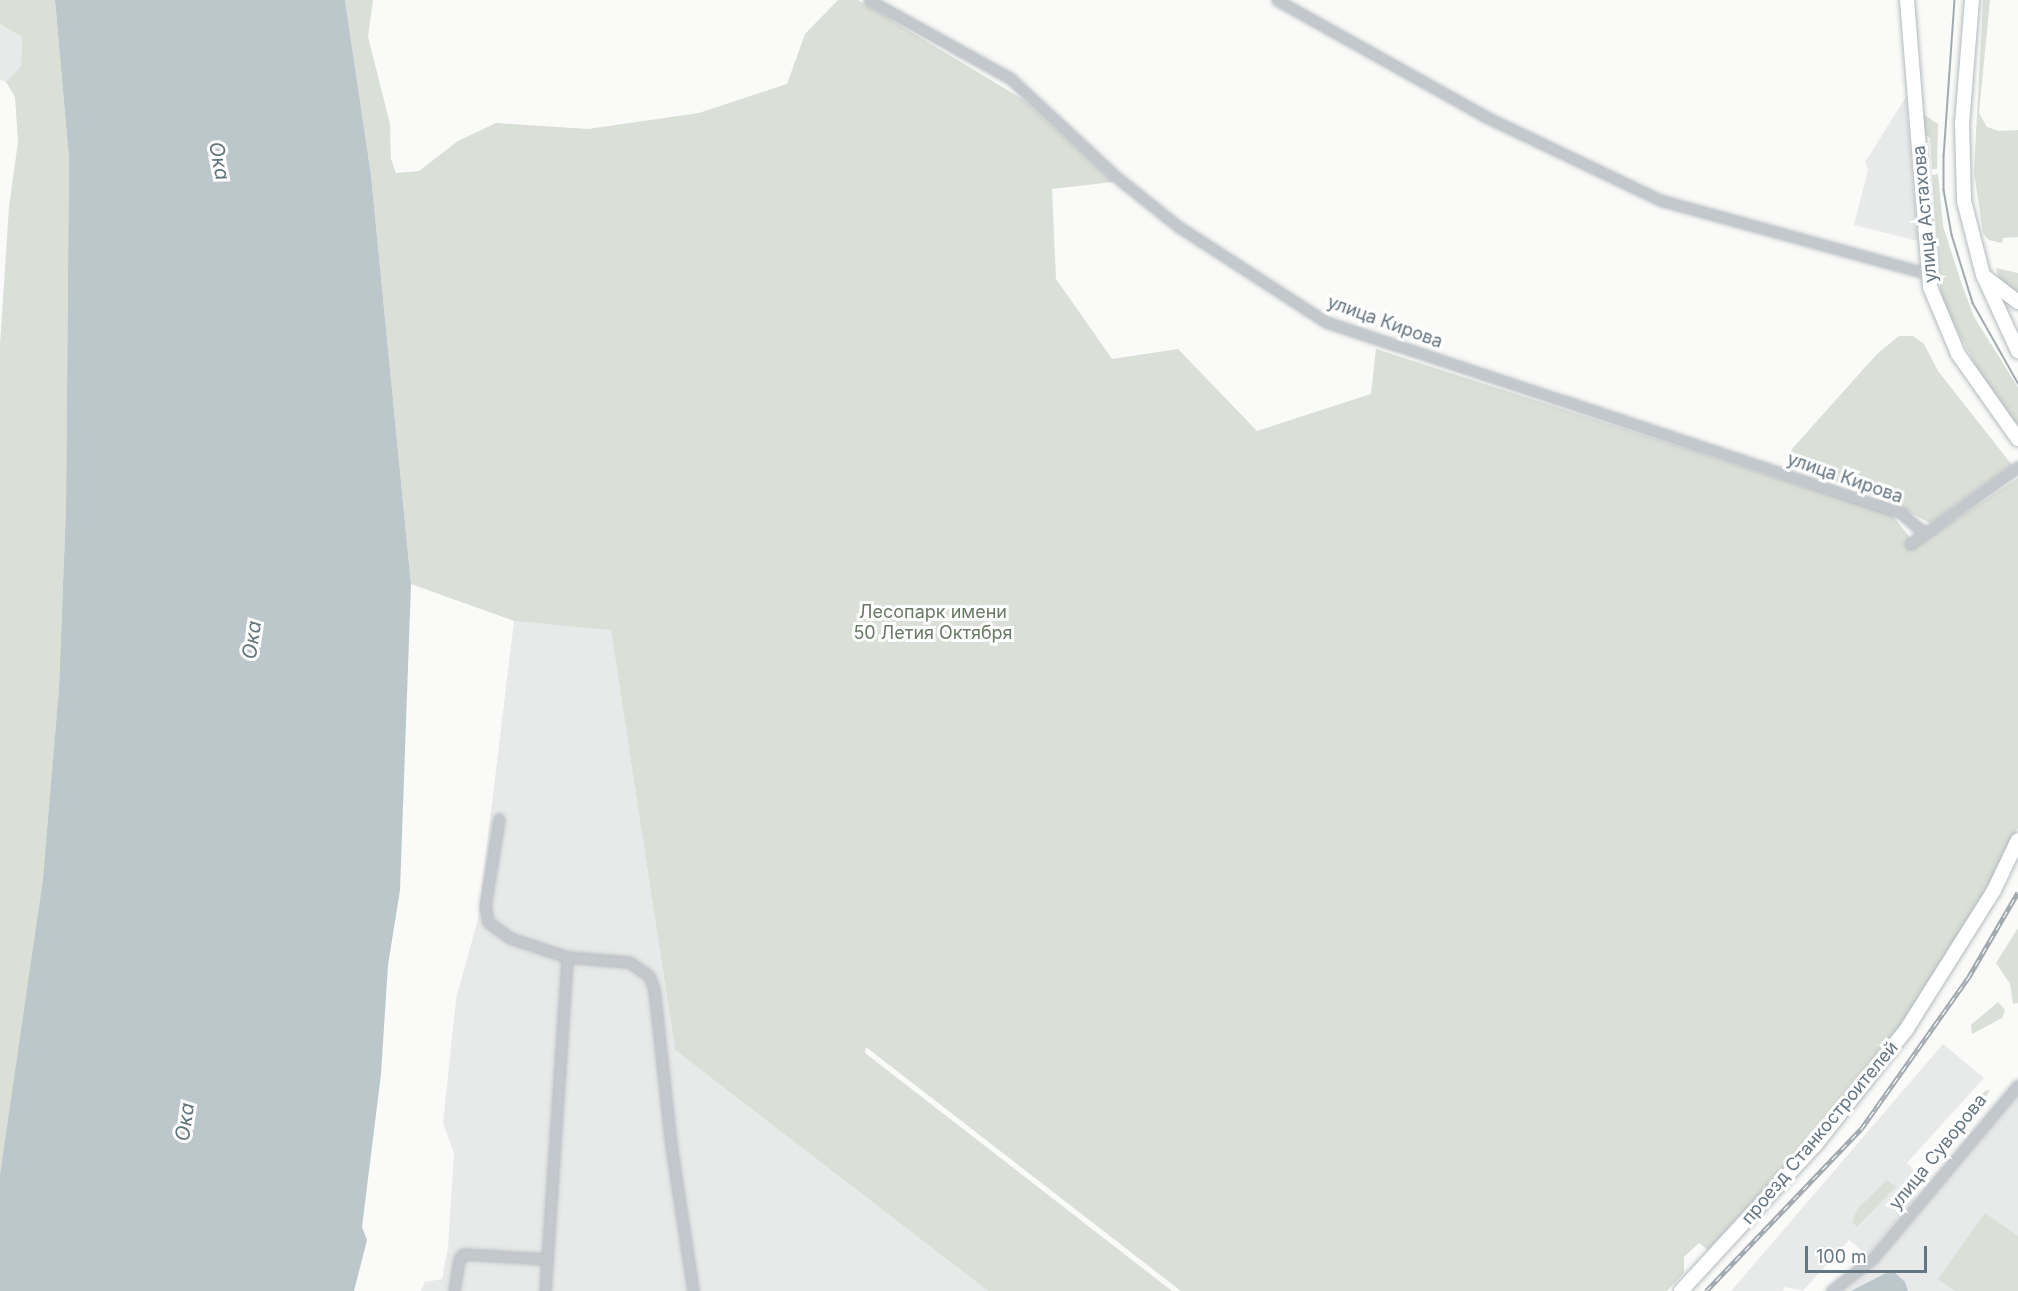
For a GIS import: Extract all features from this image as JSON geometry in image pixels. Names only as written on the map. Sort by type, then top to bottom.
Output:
[{"type":"main road","name":"улица Астахова","points":[[1907,0],[1929,274],[1941,320],[1958,354],[2018,439]]},
{"type":"main road","points":[[1972,0],[1962,163],[1971,238],[1983,275],[2018,351]]},
{"type":"main road","points":[[1983,275],[2018,302]]},
{"type":"main road","name":"проезд Станкостроителей","points":[[1681,1291],[1817,1143],[1906,1030],[1994,890],[2018,840]]},
{"type":"street","name":"улица Кирова","points":[[869,0],[1011,78],[1114,175],[1179,227],[1326,322],[1901,513],[1924,534]]},
{"type":"street","points":[[1277,0],[1486,117],[1660,200],[1929,274]]},
{"type":"street","points":[[1910,543],[2018,467]]},
{"type":"street","points":[[499,819],[485,906],[488,922],[510,938],[567,957],[629,962],[642,967],[654,989],[671,1145],[693,1291]]},
{"type":"street","points":[[545,1291],[567,957]]},
{"type":"street","name":"улица Суворова","points":[[1831,1291],[1872,1259],[2017,1083]]},
{"type":"street","points":[[454,1291],[459,1259],[463,1254],[547,1259]]},
{"type":"shaded area","points":[[0,24],[22,37],[21,66],[6,82],[0,80]]},
{"type":"shaded area","points":[[1906,97],[1918,241],[1854,225],[1868,170],[1865,162]]},
{"type":"shaded area","points":[[514,621],[611,629],[675,1050],[988,1291],[421,1291],[425,1282],[442,1279],[448,1247],[454,1153],[443,1123],[456,999],[478,919]]},
{"type":"shaded area","points":[[1943,1044],[1984,1078],[1907,1163],[1920,1176],[1908,1190],[1916,1197],[1867,1255],[1849,1240],[1803,1291],[1785,1287],[1782,1291],[1731,1291]]},
{"type":"shaded area","points":[[2018,1094],[2018,1291],[1836,1291],[1874,1261]]},
{"type":"green space","points":[[0,0],[55,0],[69,159],[66,506],[59,688],[44,880],[0,1174],[0,345],[9,207],[18,142],[15,97],[6,82],[21,66],[22,37],[0,24]]},
{"type":"green space","name":"Лесопарк имени 50 Летия Октября","points":[[345,0],[373,0],[368,37],[390,124],[391,159],[396,173],[419,171],[458,141],[496,123],[588,129],[699,113],[787,84],[805,34],[838,0],[858,0],[1024,100],[1113,182],[1052,189],[1056,279],[1112,359],[1178,349],[1257,431],[1371,394],[1376,349],[1892,515],[1911,539],[1907,543],[1919,544],[2018,478],[2018,828],[1997,871],[1910,1013],[1774,1178],[1708,1250],[1699,1243],[1684,1257],[1684,1273],[1667,1291],[1181,1291],[866,1047],[865,1053],[1172,1291],[988,1291],[675,1050],[611,630],[514,621],[411,584],[371,175]]},
{"type":"green space","points":[[1983,0],[1990,0],[1979,113],[1987,127],[1999,131],[2018,130],[2018,237],[2003,238],[2002,243],[1989,240],[1983,233],[1974,172]]},
{"type":"green space","points":[[1921,113],[1938,124],[1937,169],[1932,169],[1930,138],[1922,132]]},
{"type":"green space","points":[[1938,174],[1943,226],[1974,317],[2018,387],[2018,429],[1983,379],[1941,300],[1932,175]]},
{"type":"green space","points":[[1996,268],[2018,273],[2018,295],[1999,278]]},
{"type":"green space","points":[[1899,336],[1913,336],[1924,344],[1938,371],[2012,465],[1930,523],[1892,503],[1792,465],[1792,449],[1877,354]]},
{"type":"green space","points":[[2018,928],[2018,1003],[2013,1004],[2010,984],[1996,963]]},
{"type":"green space","points":[[1998,1002],[2005,1010],[2002,1018],[1972,1034],[1971,1025]]},
{"type":"green space","points":[[1990,1090],[1965,1130],[1954,1137],[1939,1160],[1928,1156],[1985,1091]]},
{"type":"green space","points":[[1887,1180],[1896,1187],[1857,1227],[1852,1222],[1858,1208]]},
{"type":"green space","points":[[1985,1213],[2018,1236],[2018,1291],[1955,1291],[1938,1279]]},
{"type":"water","name":"Ока","points":[[55,0],[345,0],[371,175],[411,584],[400,890],[388,965],[381,1074],[362,1227],[367,1240],[354,1291],[0,1291],[0,1174],[43,880],[59,688],[66,506],[69,159]]},
{"type":"water","points":[[1892,1270],[1905,1282],[1908,1291],[1851,1291]]},
{"type":"tram line","points":[[1955,0],[1944,156],[1944,190],[1952,235],[1973,303],[2018,383]]},
{"type":"railway","points":[[1706,1291],[1861,1129],[1968,978],[2018,892]]}]
